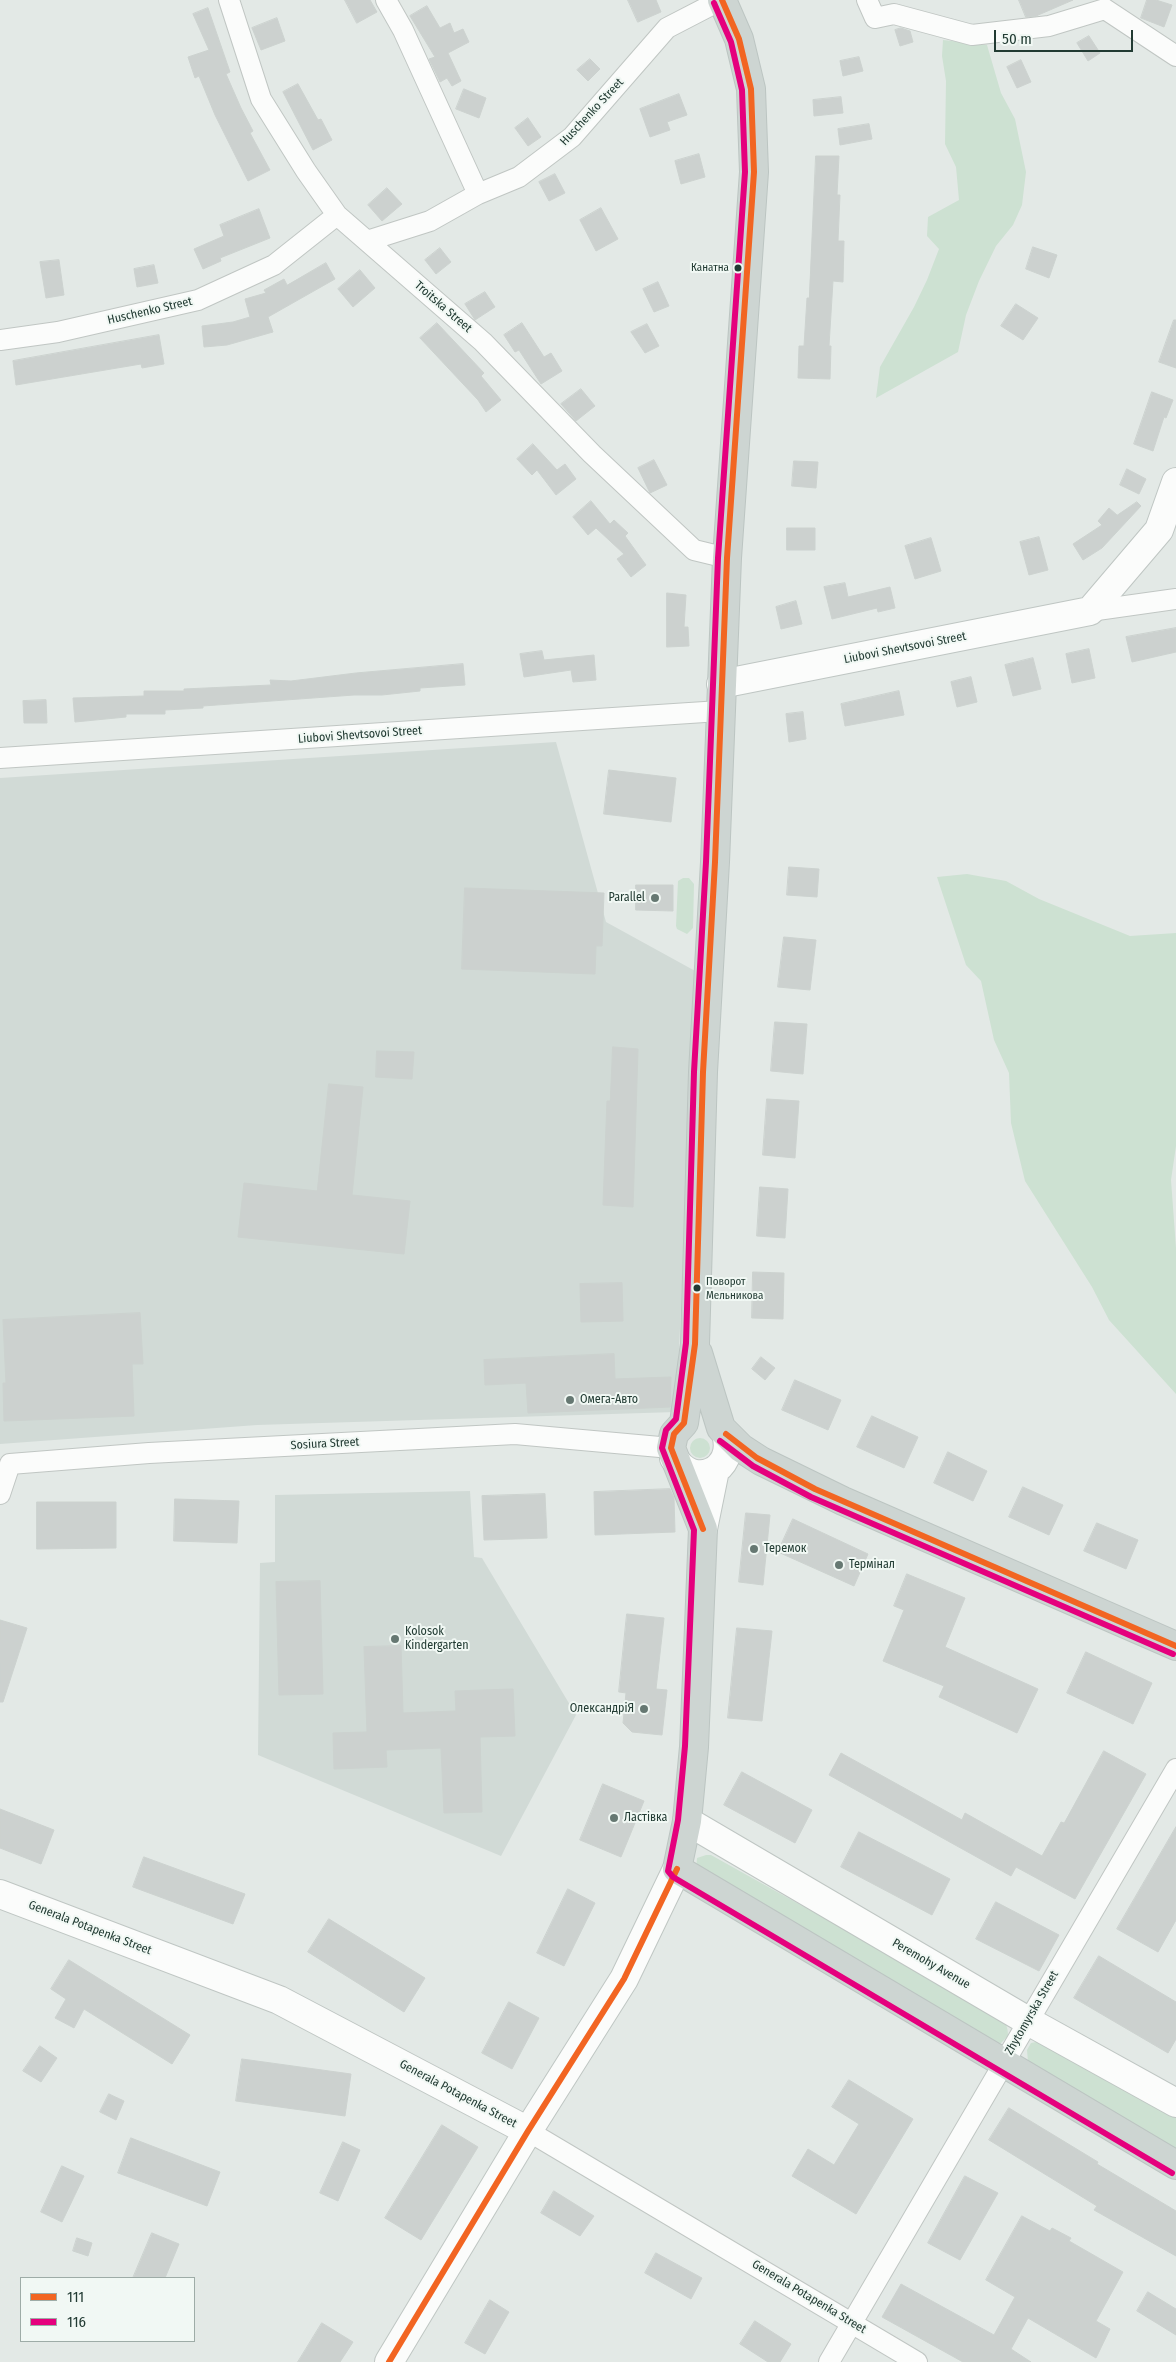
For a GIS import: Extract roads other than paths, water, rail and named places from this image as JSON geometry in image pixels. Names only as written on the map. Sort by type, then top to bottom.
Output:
[{"type":"main road","points":[[722,0],[739,39],[751,88],[754,172],[726,558],[714,862],[703,1072],[695,1344],[684,1423],[674,1434],[672,1453],[703,1529],[694,1747],[687,1821],[677,1869],[1176,2165]]},
{"type":"main road","points":[[695,1344],[724,1431],[741,1448],[760,1461],[815,1489],[1176,1646]]},
{"type":"street","name":"Troitska Street","points":[[229,0],[261,99],[306,171],[337,215],[483,342],[592,454],[694,550],[726,558]]},
{"type":"street","points":[[386,0],[402,30],[478,194]]},
{"type":"street","name":"Huschenko Street","points":[[367,241],[430,221],[478,194],[519,177],[554,153],[572,137],[667,28],[722,0]]},
{"type":"street","points":[[867,0],[875,18],[894,14],[972,35],[1050,26],[1104,9],[1176,56]]},
{"type":"street","name":"Huschenko Street","points":[[0,340],[58,332],[198,300],[274,265],[337,215]]},
{"type":"street","points":[[1090,611],[1159,530],[1176,482]]},
{"type":"street","name":"Liubovi Shevtsovoi Street","points":[[721,684],[1090,611],[1176,599]]},
{"type":"street","name":"Liubovi Shevtsovoi Street","points":[[0,758],[720,711]]},
{"type":"street","points":[[672,1453],[678,1465],[692,1474],[700,1475],[715,1470],[726,1458],[728,1442],[724,1431],[713,1421],[704,1418],[684,1423]]},
{"type":"street","name":"Sosiura Street","points":[[0,1494],[10,1464],[149,1453],[515,1434],[672,1453]]},
{"type":"street","points":[[703,1529],[715,1470]]},
{"type":"street","name":"Zhytomyrska Street","points":[[829,2362],[1176,1768]]},
{"type":"street","name":"Peremohy Avenue","points":[[687,1821],[1028,2021],[1176,2103]]},
{"type":"street","points":[[389,2362],[528,2131],[624,1979],[677,1869]]},
{"type":"street","name":"Generala Potapenka Street","points":[[0,1894],[279,2000],[528,2131],[917,2362]]},
{"type":"place","name":"Канатна","points":[[738,268]]},
{"type":"place","name":"Parallel","points":[[655,898]]},
{"type":"place","name":"Поворот Мельникова","points":[[697,1288]]},
{"type":"place","name":"Омега-Авто","points":[[570,1400]]},
{"type":"place","name":"Теремок","points":[[754,1549]]},
{"type":"place","name":"Термінал","points":[[839,1565]]},
{"type":"place","name":"Kolosok Kindergarten","points":[[395,1639]]},
{"type":"place","name":"ОлександріЯ","points":[[644,1709]]},
{"type":"place","name":"Ластівка","points":[[614,1818]]}]
